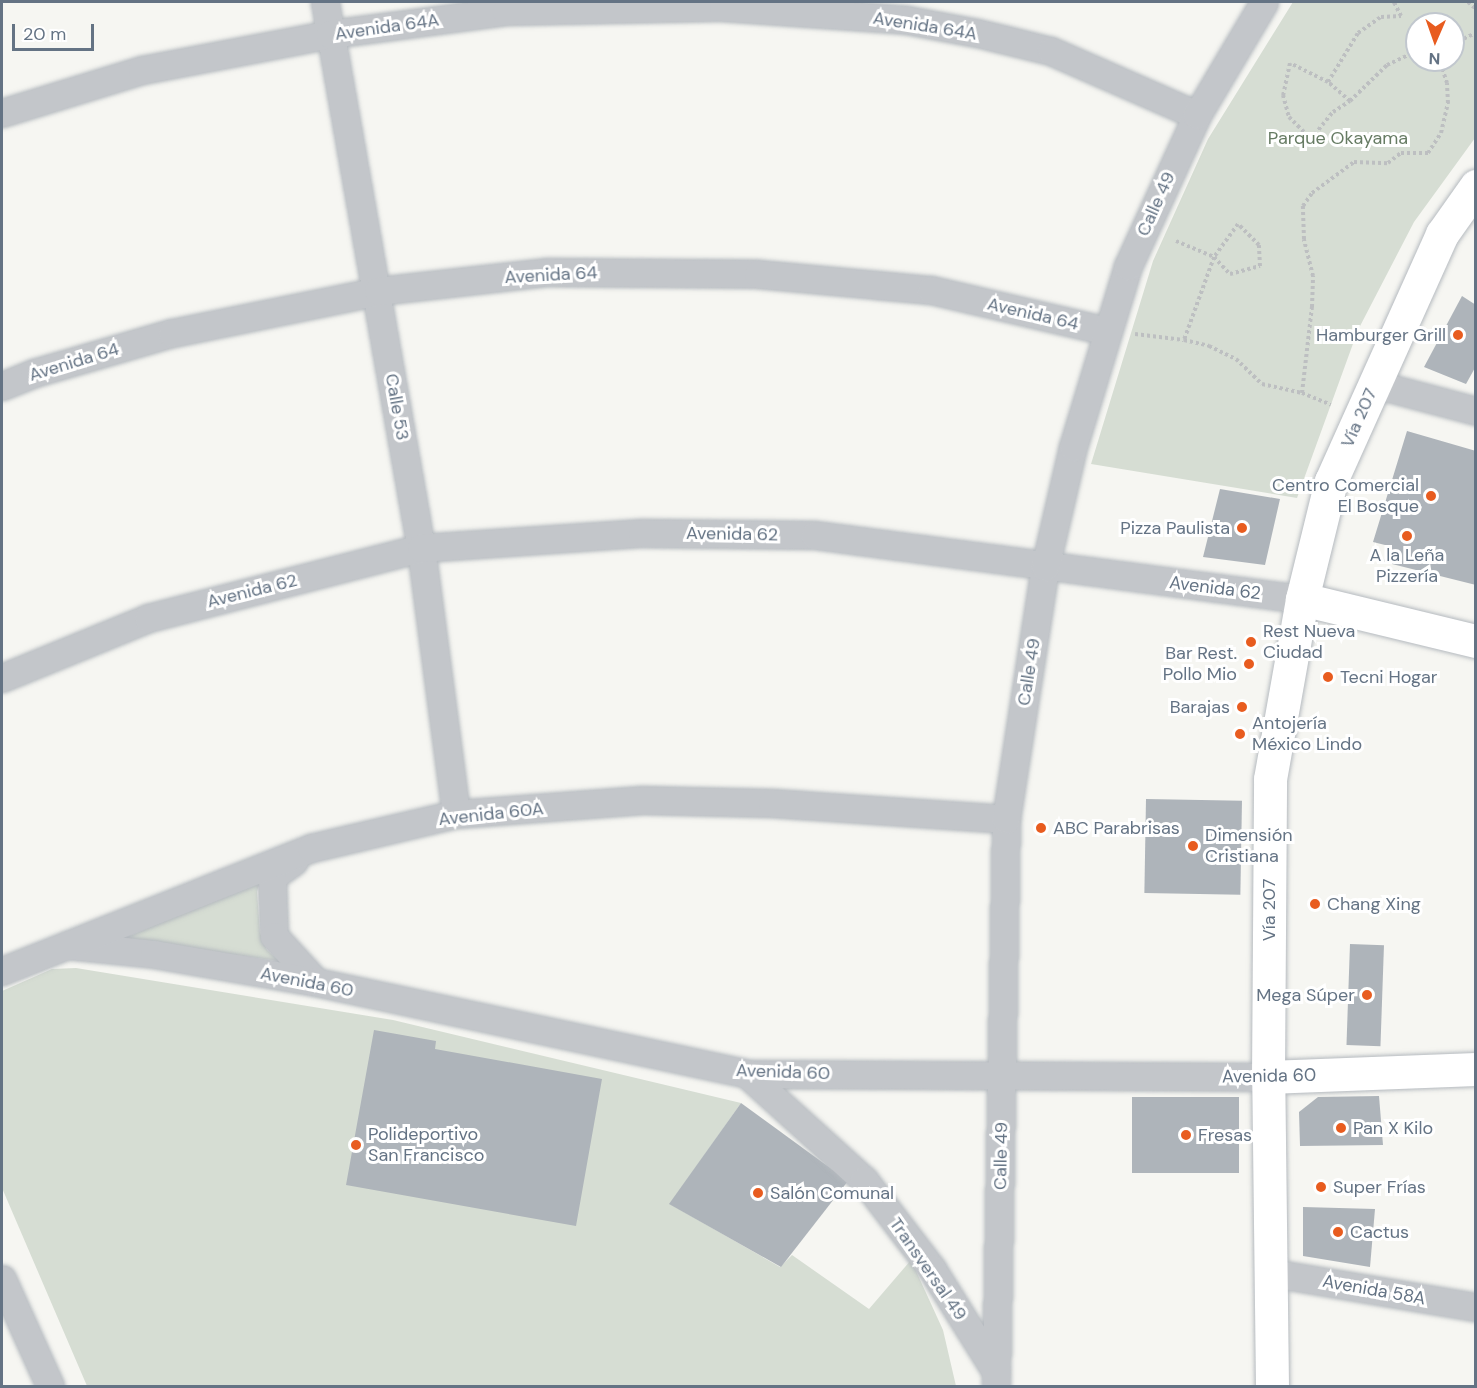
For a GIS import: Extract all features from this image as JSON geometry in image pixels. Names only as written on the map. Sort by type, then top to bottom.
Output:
[{"type":"main road","name":"Vía 207","points":[[1272,1386],[1268,1077],[1270,779],[1302,599],[1331,482],[1442,234],[1476,186]]},
{"type":"main road","name":"Avenida 62","points":[[1302,599],[1476,641]]},
{"type":"main road","name":"Avenida 60","points":[[1268,1077],[1476,1069]]},
{"type":"street","name":"Calle 53","points":[[326,2],[421,548],[456,814]]},
{"type":"street","name":"Calle 49","points":[[996,1379],[1006,819],[1045,567],[1073,447],[1128,266],[1197,115],[1264,2]]},
{"type":"street","name":"Avenida 64A","points":[[2,112],[142,70],[330,34],[506,11],[723,7],[907,20],[1050,51],[1197,115]]},
{"type":"street","name":"Avenida 64","points":[[2,386],[34,373],[172,333],[378,291],[548,272],[758,274],[931,290],[1107,331]]},
{"type":"street","points":[[1374,384],[1476,411]]},
{"type":"street","name":"Avenida 62","points":[[2,678],[148,618],[421,548],[642,533],[815,535],[1302,599]]},
{"type":"street","name":"Avenida 60A","points":[[2,971],[311,848],[456,814],[642,800],[772,802],[1006,819]]},
{"type":"street","points":[[311,848],[272,877],[271,901],[274,936],[316,982]]},
{"type":"street","name":"Avenida 60","points":[[67,945],[154,954],[316,982],[747,1074],[1268,1077]]},
{"type":"street","name":"Transversal 49","points":[[747,1074],[864,1180],[932,1269],[996,1379]]},
{"type":"street","name":"Avenida 58A","points":[[1272,1273],[1476,1308]]},
{"type":"street","points":[[2,1279],[50,1386]]},
{"type":"path","points":[[1328,82],[1358,33],[1381,17],[1401,16],[1394,2]]},
{"type":"path","points":[[1468,2],[1476,9]]},
{"type":"path","points":[[1350,101],[1328,82],[1290,63],[1283,95],[1289,117],[1311,139],[1334,112],[1350,101],[1387,65],[1405,57]]},
{"type":"path","points":[[1302,393],[1313,276],[1304,239],[1303,206],[1312,193],[1354,162],[1388,162],[1401,153],[1428,153],[1441,133],[1448,103],[1448,83],[1444,72]]},
{"type":"path","points":[[1176,241],[1214,257],[1230,274],[1260,266],[1259,245],[1238,224],[1214,257],[1184,340]]},
{"type":"path","points":[[1107,331],[1184,340],[1209,346],[1236,359],[1262,384],[1302,393],[1331,405]]},
{"type":"green space","name":"Parque Okayama","points":[[1293,2],[1475,2],[1475,138],[1414,222],[1358,330],[1297,498],[1091,464],[1153,261],[1208,139]]},
{"type":"green space","points":[[260,879],[257,892],[260,933],[267,950],[279,961],[123,939]]},
{"type":"green space","name":"Polideportivo San Francisco","points":[[76,968],[393,1020],[741,1103],[670,1204],[780,1267],[792,1255],[869,1309],[911,1260],[943,1330],[956,1386],[87,1386],[2,1188],[2,991],[52,969]]},
{"type":"building","name":"Hamburger Grill","points":[[1462,296],[1476,305],[1476,366],[1466,384],[1424,367]]},
{"type":"building","name":"Centro Comercial El Bosque","points":[[1407,431],[1476,451],[1476,585],[1384,562],[1389,546],[1373,542]]},
{"type":"building","name":"Pizza Paulista","points":[[1220,489],[1280,499],[1265,565],[1203,557]]},
{"type":"building","name":"Dimensión Cristiana","points":[[1146,799],[1242,801],[1240,895],[1144,893]]},
{"type":"building","name":"Mega Súper","points":[[1350,944],[1384,945],[1380,1046],[1346,1045]]},
{"type":"building","points":[[374,1030],[436,1041],[435,1049],[602,1079],[576,1226],[346,1185]]},
{"type":"building","name":"Pan X Kilo","points":[[1379,1096],[1383,1145],[1300,1146],[1299,1112],[1318,1097]]},
{"type":"building","name":"Fresas","points":[[1132,1097],[1239,1097],[1239,1173],[1132,1173]]},
{"type":"building","name":"Salón Comunal","points":[[741,1103],[848,1181],[781,1267],[669,1204]]},
{"type":"building","name":"Cactus","points":[[1303,1207],[1375,1209],[1370,1267],[1303,1256]]},
{"type":"place","name":"Hamburger Grill","points":[[1458,335]]},
{"type":"place","name":"Centro Comercial El Bosque","points":[[1431,496]]},
{"type":"place","name":"Pizza Paulista","points":[[1242,528]]},
{"type":"place","name":"A la Leña Pizzería","points":[[1407,536]]},
{"type":"place","name":"Rest Nueva Ciudad","points":[[1251,642]]},
{"type":"place","name":"Bar Rest. Pollo Mio","points":[[1249,664]]},
{"type":"place","name":"Tecni Hogar","points":[[1328,677]]},
{"type":"place","name":"Barajas","points":[[1242,707]]},
{"type":"place","name":"Antojería México Lindo","points":[[1240,734]]},
{"type":"place","name":"ABC Parabrisas","points":[[1041,828]]},
{"type":"place","name":"Dimensión Cristiana","points":[[1193,846]]},
{"type":"place","name":"Chang Xing","points":[[1315,904]]},
{"type":"place","name":"Mega Súper","points":[[1367,995]]},
{"type":"place","name":"Pan X Kilo","points":[[1341,1128]]},
{"type":"place","name":"Fresas","points":[[1186,1135]]},
{"type":"place","name":"Polideportivo San Francisco","points":[[356,1145]]},
{"type":"place","name":"Super Frías","points":[[1321,1187]]},
{"type":"place","name":"Salón Comunal","points":[[758,1193]]},
{"type":"place","name":"Cactus","points":[[1338,1232]]}]
